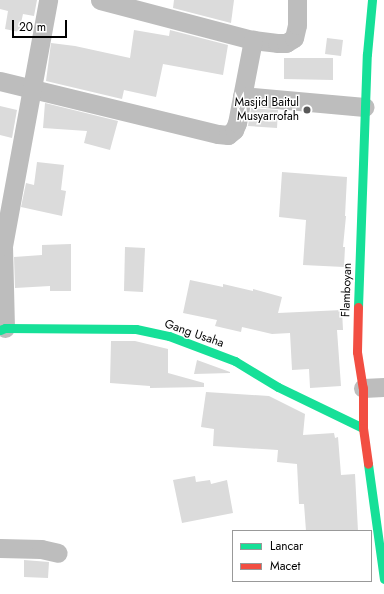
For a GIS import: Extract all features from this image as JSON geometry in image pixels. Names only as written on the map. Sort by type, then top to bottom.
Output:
[{"type":"street","points":[[2,329],[3,246],[6,194],[31,88],[48,0]]},
{"type":"street","points":[[100,0],[253,40],[277,43],[286,43],[294,38],[297,25],[296,0]]},
{"type":"street","name":"Flamboyan","points":[[372,0],[367,54],[356,352],[363,388],[363,428],[380,519],[384,579]]},
{"type":"street","points":[[0,81],[218,134],[228,135],[234,130],[253,40]]},
{"type":"street","points":[[242,96],[365,107]]},
{"type":"street","name":"Gang Usaha","points":[[2,329],[136,329],[169,336],[235,361],[278,387],[363,428]]},
{"type":"street","points":[[363,388],[384,387]]},
{"type":"street","points":[[0,548],[41,549],[58,553]]},
{"type":"building","points":[[0,0],[37,0],[34,16],[23,14],[19,32],[5,29],[8,11],[0,9]]},
{"type":"building","points":[[174,0],[234,0],[231,23],[173,8]]},
{"type":"building","points":[[134,30],[169,36],[170,30],[228,45],[223,75],[163,64],[156,97],[124,90],[122,99],[46,81],[51,43],[75,46],[130,58]]},
{"type":"building","points":[[327,38],[343,40],[341,56],[325,54]]},
{"type":"building","points":[[284,58],[333,58],[333,80],[284,79]]},
{"type":"building","points":[[45,103],[118,121],[110,150],[84,143],[87,131],[43,128]]},
{"type":"building","points":[[0,106],[17,110],[12,138],[0,135]]},
{"type":"building","points":[[251,108],[278,110],[277,128],[248,126]]},
{"type":"building","points":[[37,162],[64,165],[61,190],[66,191],[62,216],[21,207],[26,183],[34,185]]},
{"type":"building","points":[[282,172],[347,177],[346,216],[343,247],[345,247],[344,267],[303,265],[306,220],[279,217]]},
{"type":"building","points":[[71,244],[71,291],[50,291],[50,286],[15,288],[14,257],[42,255],[42,245]]},
{"type":"building","points":[[125,247],[145,248],[143,292],[124,291]]},
{"type":"building","points":[[190,280],[223,287],[223,284],[253,291],[253,289],[282,297],[278,313],[342,310],[343,330],[337,330],[341,386],[310,388],[309,369],[292,370],[290,333],[272,334],[242,327],[241,332],[215,326],[217,320],[183,313]]},
{"type":"building","points":[[111,341],[135,341],[168,349],[168,373],[204,383],[204,387],[150,388],[150,386],[110,383]]},
{"type":"building","points":[[197,360],[230,372],[230,373],[194,374]]},
{"type":"building","points":[[206,392],[269,396],[305,414],[303,435],[334,433],[335,438],[338,437],[341,475],[355,474],[358,530],[306,530],[304,504],[299,504],[297,464],[277,462],[278,450],[213,446],[214,429],[201,427]]},
{"type":"building","points":[[195,476],[196,482],[210,480],[211,484],[227,480],[233,513],[182,523],[173,480]]},
{"type":"building","points":[[24,560],[49,562],[48,578],[24,577]]},
{"type":"traffic: fast","points":[[358,307],[367,54],[372,0]]},
{"type":"traffic: fast","points":[[0,330],[5,328],[136,329],[169,336],[235,361],[278,387],[363,428]]},
{"type":"traffic: fast","points":[[368,464],[384,579]]},
{"type":"traffic: jam","points":[[358,307],[357,352],[363,388],[363,428],[368,464]]},
{"type":"place","name":"Masjid Baitul Musyarrofah","points":[[307,110]]}]
